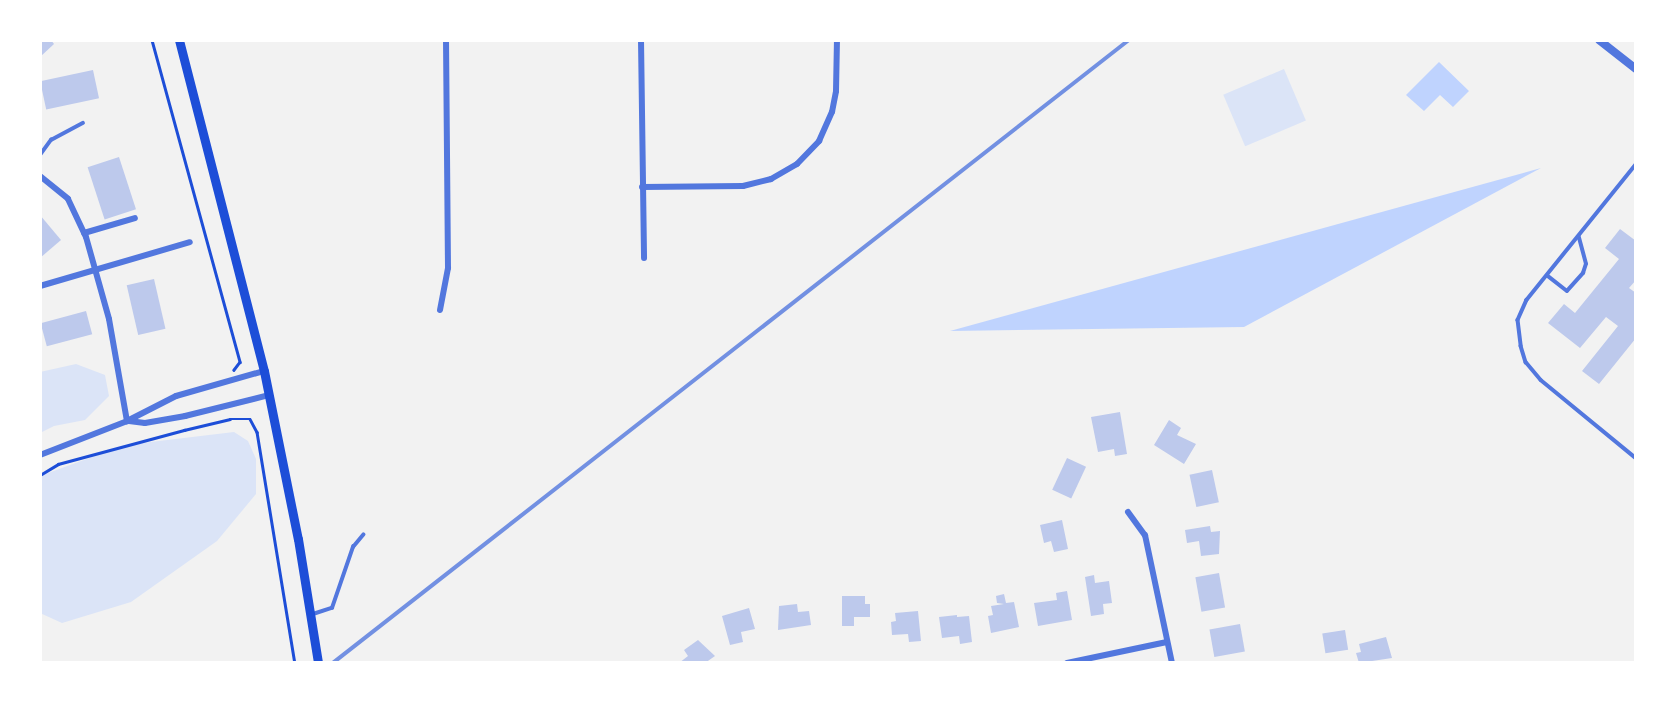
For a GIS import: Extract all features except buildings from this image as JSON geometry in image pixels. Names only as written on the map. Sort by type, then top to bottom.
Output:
[{"type":"main road","points":[[179,40],[264,371],[318,663]]},
{"type":"street","points":[[440,310],[448,268],[446,40]]},
{"type":"street","points":[[641,40],[644,258]]},
{"type":"street","points":[[642,187],[743,186],[771,179],[797,164],[819,141],[832,112],[836,91],[837,40]]},
{"type":"street","points":[[1599,40],[1636,69]]},
{"type":"street","points":[[40,176],[68,199],[84,233],[97,270],[109,319],[127,421]]},
{"type":"street","points":[[84,233],[135,218]]},
{"type":"street","points":[[40,286],[190,242]]},
{"type":"street","points":[[40,456],[127,421],[176,396],[264,371]]},
{"type":"street","points":[[127,421],[145,423],[185,416],[269,395]]},
{"type":"street","points":[[1128,512],[1145,534],[1172,663]]},
{"type":"street","points":[[1067,663],[1167,642]]},
{"type":"lane","points":[[40,155],[51,140],[83,123]]},
{"type":"lane","points":[[1636,165],[1521,311],[1519,333],[1526,362],[1541,380],[1636,458]]},
{"type":"lane","points":[[1548,276],[1567,291],[1583,273],[1586,264],[1579,237]]},
{"type":"lane","points":[[311,615],[332,608],[353,547],[363,535]]},
{"type":"path","points":[[152,40],[240,362],[233,372]]},
{"type":"path","points":[[40,475],[58,464],[230,419],[250,419],[257,432],[295,663]]},
{"type":"shaded area","points":[[1284,69],[1306,121],[1245,146],[1223,95]]},
{"type":"shaded area","points":[[76,364],[105,375],[109,396],[85,420],[54,426],[40,433],[40,372]]},
{"type":"shaded area","points":[[234,432],[248,441],[256,459],[256,494],[217,541],[131,602],[62,623],[40,613],[40,476],[103,453],[142,443]]},
{"type":"water","points":[[1439,62],[1469,91],[1453,107],[1440,95],[1424,111],[1406,95]]},
{"type":"water","points":[[1541,168],[1244,327],[950,331]]},
{"type":"railway","points":[[333,663],[1129,40]]}]
